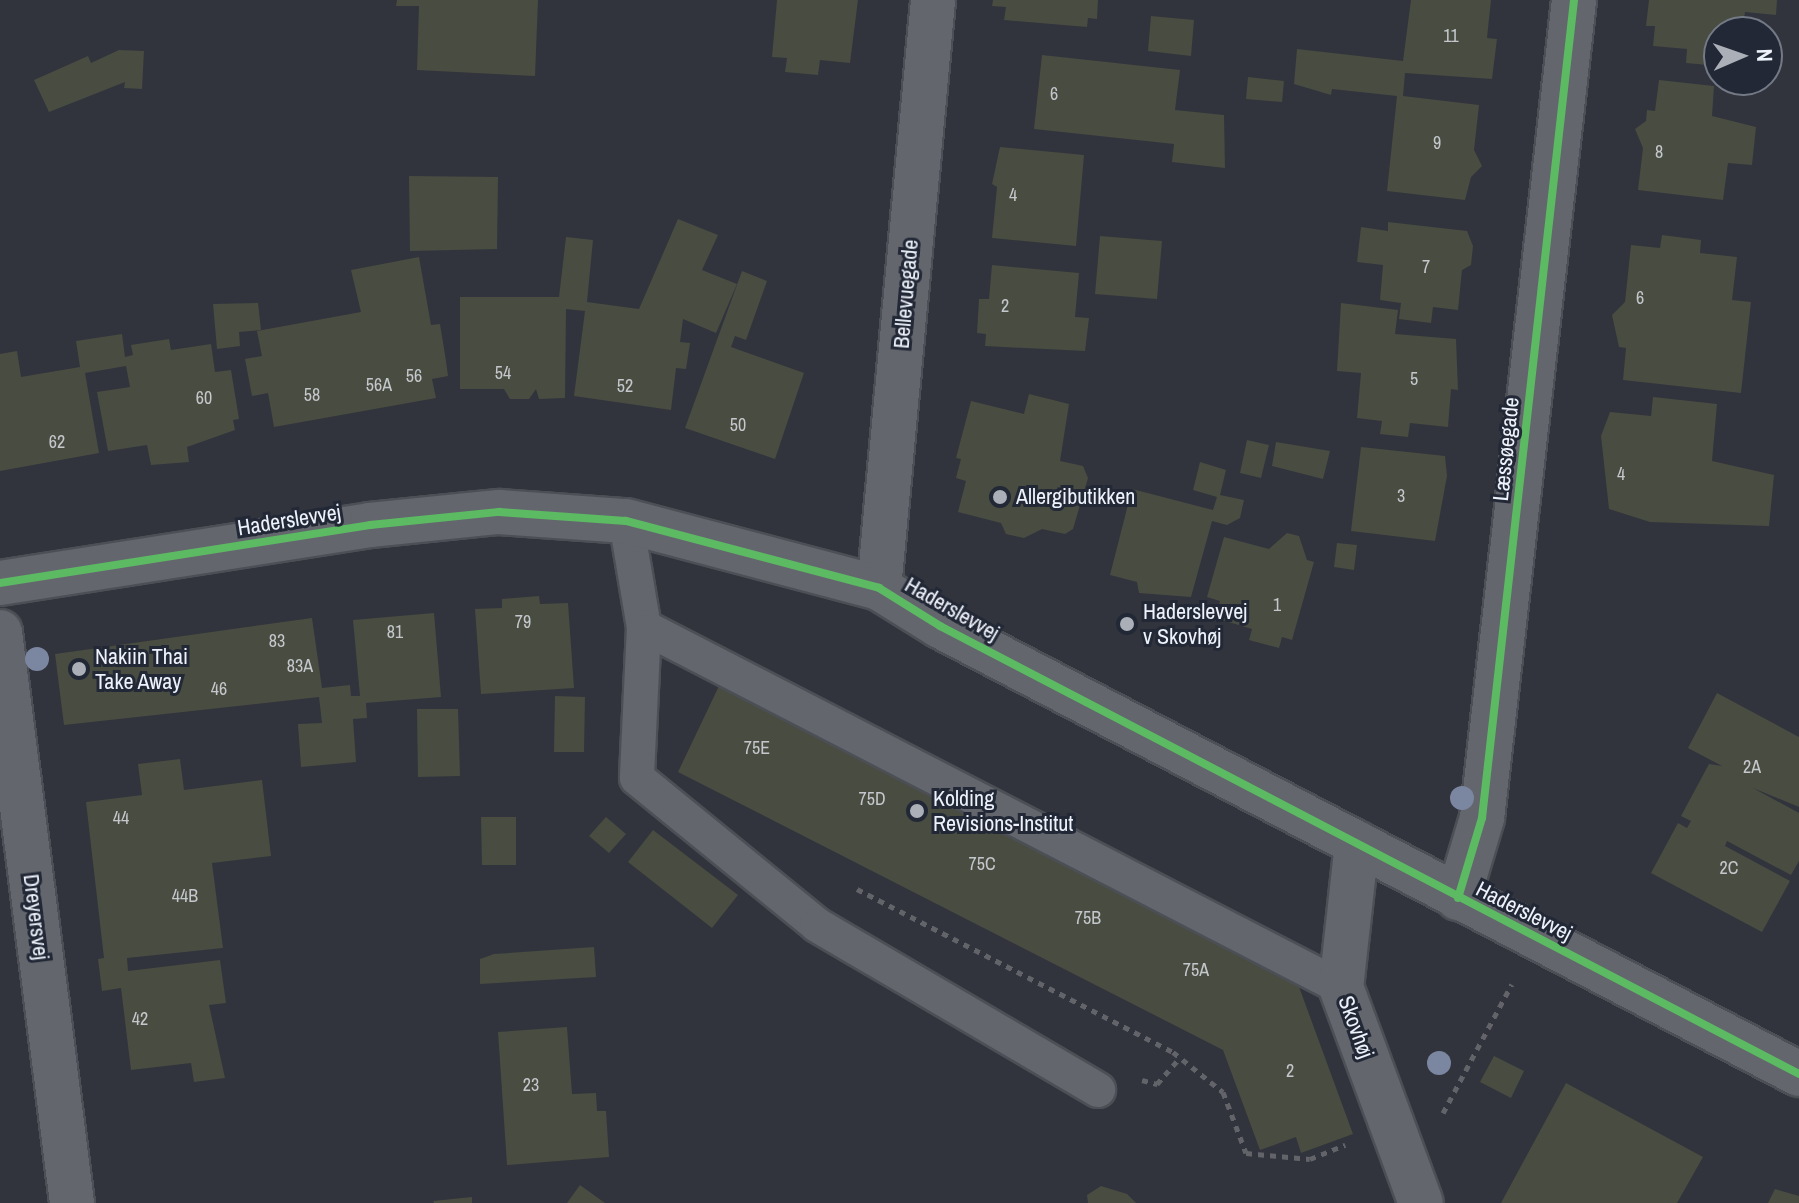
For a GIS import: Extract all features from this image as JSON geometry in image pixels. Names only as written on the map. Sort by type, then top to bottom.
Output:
[{"type":"street","name":"Bellevuegade","points":[[879,588],[933,0]]},
{"type":"street","name":"Læssøegade","points":[[1458,898],[1482,818],[1574,0]]},
{"type":"street","name":"Haderslevvej","points":[[0,583],[470,515],[626,521],[879,588],[1458,898],[1799,1074]]},
{"type":"street","name":"Dreyersvej","points":[[0,632],[72,1203]]},
{"type":"street","name":"Skovhøj","points":[[1357,843],[1341,987],[1415,1187]]},
{"type":"lane","points":[[626,521],[644,627],[637,778],[817,925],[1098,1090]]},
{"type":"lane","points":[[644,627],[1341,987]]},
{"type":"path","points":[[847,884],[1173,1052],[1223,1092],[1246,1153],[1310,1159],[1393,1126]]},
{"type":"path","points":[[1415,1187],[1489,1031]]},
{"type":"building","points":[[397,0],[538,0],[535,76],[417,70],[419,6],[396,6]]},
{"type":"building","points":[[777,0],[858,0],[850,63],[820,60],[818,75],[785,72],[787,58],[772,57]]},
{"type":"building","points":[[993,0],[1098,0],[1097,19],[1088,18],[1087,27],[1004,20],[1006,7],[992,6]]},
{"type":"building","points":[[1411,0],[1491,0],[1487,38],[1497,39],[1492,79],[1405,73],[1403,96],[1479,105],[1474,150],[1482,166],[1471,177],[1465,200],[1387,191],[1397,96],[1332,89],[1331,95],[1294,84],[1297,49],[1403,61]]},
{"type":"building","points":[[1649,0],[1777,0],[1776,15],[1745,12],[1744,16],[1703,16],[1703,65],[1686,63],[1687,49],[1653,46],[1655,26],[1646,26]]},
{"type":"building","points":[[1151,16],[1194,20],[1191,56],[1148,51]]},
{"type":"building","points":[[119,50],[144,51],[142,89],[124,88],[125,82],[49,112],[34,80],[88,56],[91,63]]},
{"type":"building","points":[[1042,55],[1180,70],[1175,110],[1224,115],[1225,168],[1172,162],[1174,144],[1034,129]]},
{"type":"building","points":[[1248,77],[1284,81],[1282,102],[1246,99]]},
{"type":"building","points":[[1659,80],[1703,85],[1703,96],[1713,96],[1712,116],[1756,127],[1752,165],[1728,163],[1723,200],[1638,190],[1643,148],[1635,129],[1646,121],[1647,110],[1655,111]]},
{"type":"building","points":[[1000,147],[1084,155],[1076,246],[992,238],[997,187],[992,184]]},
{"type":"building","points":[[409,176],[498,177],[497,249],[410,251]]},
{"type":"building","points":[[678,219],[718,235],[702,270],[737,284],[716,333],[683,319],[680,342],[690,343],[686,369],[676,368],[671,410],[574,396],[585,311],[566,309],[565,398],[539,399],[536,389],[529,399],[510,399],[504,389],[460,389],[460,297],[559,297],[566,237],[593,240],[587,302],[639,309]]},
{"type":"building","points":[[1388,222],[1467,231],[1473,246],[1471,265],[1462,270],[1458,310],[1433,307],[1431,323],[1399,319],[1401,303],[1380,300],[1383,265],[1357,262],[1361,227],[1388,231]]},
{"type":"building","points":[[1662,235],[1701,240],[1700,253],[1737,257],[1732,300],[1751,302],[1741,393],[1623,380],[1626,348],[1619,347],[1612,315],[1625,302],[1631,245],[1660,248]]},
{"type":"building","points":[[1100,236],[1162,241],[1157,299],[1095,294]]},
{"type":"building","points":[[419,257],[431,325],[440,324],[448,376],[432,379],[436,398],[274,427],[268,393],[252,396],[245,359],[262,356],[257,331],[361,312],[351,270]]},
{"type":"building","points":[[992,265],[1079,273],[1075,317],[1089,318],[1085,351],[985,346],[986,334],[977,333],[979,299],[989,299]]},
{"type":"building","points":[[742,271],[767,281],[746,340],[735,336],[731,347],[804,373],[775,459],[685,428]]},
{"type":"building","points":[[258,303],[261,330],[239,332],[240,346],[217,349],[213,304]]},
{"type":"building","points":[[1341,303],[1398,310],[1395,334],[1456,339],[1458,390],[1451,389],[1448,427],[1410,423],[1408,437],[1380,434],[1382,421],[1357,418],[1361,373],[1337,371]]},
{"type":"building","points":[[122,334],[125,357],[133,355],[131,345],[169,339],[171,350],[211,344],[215,372],[231,370],[239,419],[233,420],[235,430],[187,447],[189,462],[151,465],[147,445],[108,451],[97,392],[130,387],[126,366],[85,373],[99,453],[0,471],[0,354],[17,351],[21,377],[80,367],[76,341]]},
{"type":"building","points":[[1029,394],[1069,404],[1060,461],[1083,466],[1088,478],[1073,529],[1065,534],[1042,529],[1024,538],[1006,534],[1001,523],[958,512],[966,481],[956,478],[961,459],[956,458],[971,401],[1024,414]]},
{"type":"building","points":[[1653,397],[1717,404],[1712,461],[1774,475],[1769,526],[1650,522],[1609,509],[1601,436],[1610,412],[1651,416]]},
{"type":"building","points":[[1247,440],[1269,445],[1261,478],[1240,473]]},
{"type":"building","points":[[1276,442],[1330,451],[1323,479],[1272,466]]},
{"type":"building","points":[[1361,447],[1445,456],[1447,476],[1435,541],[1351,531]]},
{"type":"building","points":[[1200,462],[1226,470],[1220,495],[1244,500],[1240,518],[1227,525],[1212,521],[1191,597],[1139,593],[1137,582],[1110,575],[1132,489],[1213,510],[1217,497],[1193,490]]},
{"type":"building","points":[[1287,533],[1299,536],[1307,560],[1314,562],[1292,640],[1282,637],[1279,648],[1249,640],[1252,629],[1215,618],[1220,601],[1207,597],[1224,537],[1269,549]]},
{"type":"building","points":[[1337,543],[1357,545],[1354,570],[1334,567]]},
{"type":"building","points":[[539,596],[540,604],[568,603],[574,688],[481,694],[475,609],[502,608],[502,599]]},
{"type":"building","points":[[434,613],[441,697],[366,703],[367,718],[353,719],[356,762],[301,767],[298,724],[322,723],[319,697],[64,725],[55,654],[312,618],[322,688],[350,685],[351,696],[360,696],[353,620]]},
{"type":"building","points":[[719,686],[1298,984],[1353,1134],[1301,1153],[1296,1137],[1260,1150],[1223,1050],[678,772]]},
{"type":"building","points":[[1717,693],[1799,737],[1799,807],[1753,788],[1799,813],[1799,861],[1791,875],[1727,841],[1725,846],[1790,881],[1762,932],[1651,873],[1678,823],[1687,828],[1691,821],[1681,816],[1709,764],[1722,766],[1688,748]]},
{"type":"building","points":[[555,696],[585,697],[584,752],[554,752]]},
{"type":"building","points":[[417,709],[458,709],[460,776],[418,777]]},
{"type":"building","points":[[180,759],[184,790],[262,780],[271,856],[212,863],[223,948],[127,958],[128,971],[220,960],[226,1003],[209,1005],[225,1078],[194,1082],[191,1063],[131,1070],[121,988],[102,991],[98,959],[104,958],[86,802],[142,795],[138,764]]},
{"type":"building","points":[[481,817],[516,817],[516,865],[482,865]]},
{"type":"building","points":[[606,817],[626,834],[609,853],[589,836]]},
{"type":"building","points":[[653,830],[738,895],[712,928],[628,862]]},
{"type":"building","points":[[594,947],[596,977],[480,984],[480,959],[494,954]]},
{"type":"building","points":[[567,1027],[572,1094],[596,1093],[597,1111],[606,1111],[609,1157],[507,1165],[498,1032]]},
{"type":"building","points":[[1494,1056],[1524,1071],[1511,1098],[1480,1082]]},
{"type":"building","points":[[1566,1083],[1703,1157],[1677,1203],[1501,1203]]},
{"type":"building","points":[[580,1185],[605,1203],[567,1203]]},
{"type":"building","points":[[1101,1186],[1127,1194],[1136,1203],[1088,1203],[1087,1195]]},
{"type":"building","points":[[1775,1189],[1799,1196],[1799,1203],[1768,1203]]},
{"type":"building","points":[[472,1197],[472,1203],[433,1201]]},
{"type":"cycle path","points":[[1458,898],[1482,818],[1574,0]]},
{"type":"cycle path","points":[[0,583],[370,525],[499,512],[626,521],[879,588],[940,626],[1799,1074]]},
{"type":"place","name":"Allergibutikken","points":[[1000,497]]},
{"type":"place","name":"Haderslevvej v Skovhøj","points":[[1127,624]]},
{"type":"place","name":"Nakiin Thai Take Away","points":[[79,669]]},
{"type":"place","name":"Kolding Revisions-Institut","points":[[917,811]]}]
